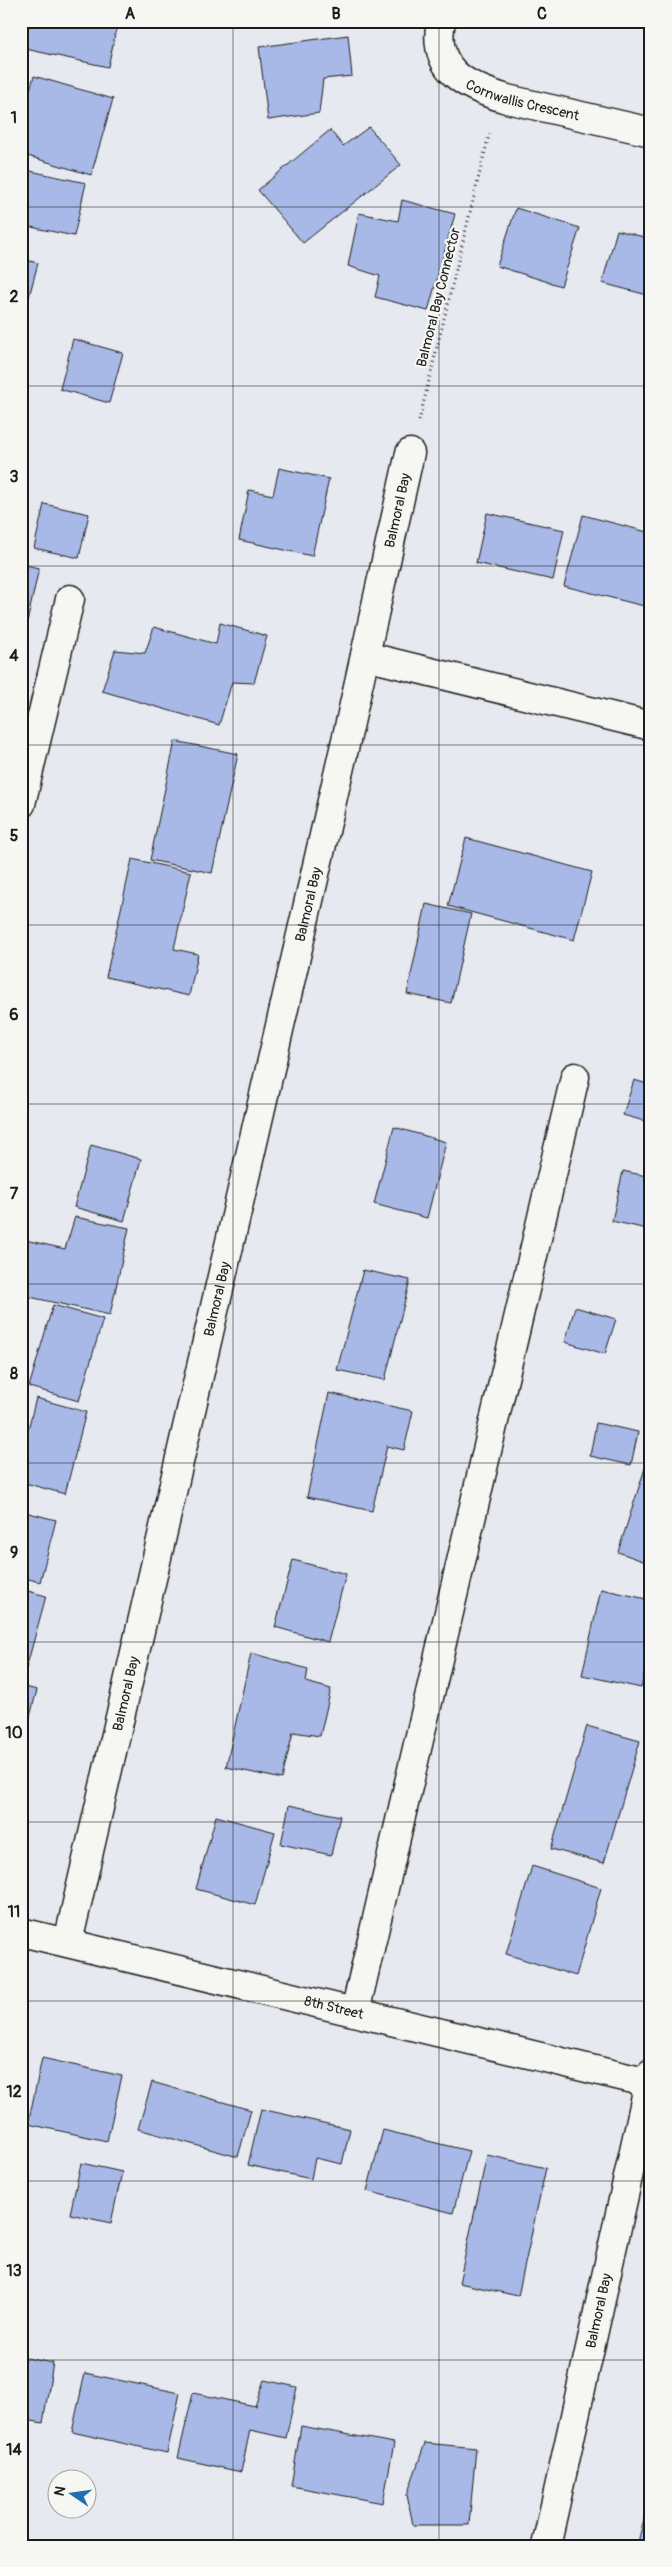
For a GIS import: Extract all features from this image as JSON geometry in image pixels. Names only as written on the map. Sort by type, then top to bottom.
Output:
[{"type":"street","name":"Cornwallis Crescent","points":[[440,21],[441,52],[450,69],[465,83],[483,92],[651,132]]},
{"type":"street","name":"Balmoral Bay","points":[[68,1942],[365,656],[408,459]]},
{"type":"street","points":[[21,804],[70,599]]},
{"type":"street","points":[[365,656],[651,726]]},
{"type":"street","points":[[355,2012],[575,1077]]},
{"type":"street","name":"8th Street","points":[[21,1932],[355,2012],[650,2079]]},
{"type":"street","name":"Balmoral Bay","points":[[546,2546],[650,2079]]},
{"type":"path","name":"Balmoral Bay Connector","points":[[408,459],[404,459],[404,453],[407,445],[416,433],[490,132]]},
{"type":"building","points":[[21,21],[118,21],[108,67],[21,48]]},
{"type":"building","points":[[627,21],[651,21],[651,28]]},
{"type":"building","points":[[348,35],[352,76],[323,79],[319,113],[268,120],[259,47]]},
{"type":"building","points":[[34,76],[113,99],[91,175],[21,154],[21,120]]},
{"type":"building","points":[[369,127],[401,165],[303,243],[258,190],[330,130],[343,146]]},
{"type":"building","points":[[21,169],[86,183],[74,236],[21,225]]},
{"type":"building","points":[[402,200],[455,214],[428,311],[375,297],[380,276],[348,266],[359,213],[398,221]]},
{"type":"building","points":[[516,208],[580,228],[561,286],[497,266]]},
{"type":"building","points":[[617,230],[651,239],[651,296],[602,283]]},
{"type":"building","points":[[21,259],[38,263],[21,327]]},
{"type":"building","points":[[73,339],[123,353],[109,403],[60,389]]},
{"type":"building","points":[[279,468],[329,479],[312,556],[239,540],[249,490],[273,495]]},
{"type":"building","points":[[44,504],[89,514],[79,558],[34,548]]},
{"type":"building","points":[[487,513],[564,530],[553,580],[476,563]]},
{"type":"building","points":[[583,515],[651,533],[651,579],[644,606],[564,586]]},
{"type":"building","points":[[21,564],[39,568],[24,636],[21,636]]},
{"type":"building","points":[[220,623],[267,636],[254,683],[232,682],[219,725],[102,691],[115,650],[145,653],[154,627],[216,644]]},
{"type":"building","points":[[175,741],[238,754],[212,873],[150,860]]},
{"type":"building","points":[[466,838],[592,872],[574,940],[448,906]]},
{"type":"building","points":[[132,859],[191,872],[174,949],[198,954],[189,996],[106,977]]},
{"type":"building","points":[[426,904],[471,914],[451,1003],[407,994]]},
{"type":"building","points":[[634,1080],[651,1085],[651,1123],[623,1115]]},
{"type":"building","points":[[394,1127],[446,1142],[427,1218],[374,1204]]},
{"type":"building","points":[[91,1145],[141,1159],[124,1221],[74,1207]]},
{"type":"building","points":[[623,1171],[651,1177],[651,1230],[612,1221]]},
{"type":"building","points":[[75,1217],[129,1228],[110,1315],[21,1295],[21,1239],[65,1249]]},
{"type":"building","points":[[363,1270],[410,1280],[385,1380],[337,1370]]},
{"type":"building","points":[[53,1305],[103,1319],[79,1401],[29,1387]]},
{"type":"building","points":[[575,1307],[616,1319],[605,1354],[565,1342]]},
{"type":"building","points":[[329,1393],[413,1411],[404,1450],[387,1446],[372,1511],[307,1497]]},
{"type":"building","points":[[36,1398],[86,1412],[65,1494],[21,1482],[21,1457]]},
{"type":"building","points":[[651,1422],[651,1451],[644,1449]]},
{"type":"building","points":[[596,1423],[638,1432],[631,1465],[590,1456]]},
{"type":"building","points":[[646,1465],[651,1467],[651,1564],[618,1552]]},
{"type":"building","points":[[21,1511],[56,1520],[40,1582],[21,1577]]},
{"type":"building","points":[[293,1560],[346,1574],[328,1642],[275,1627]]},
{"type":"building","points":[[21,1589],[46,1596],[26,1669],[21,1668]]},
{"type":"building","points":[[601,1589],[651,1600],[651,1646],[641,1688],[582,1675]]},
{"type":"building","points":[[251,1653],[308,1669],[306,1682],[331,1689],[320,1736],[293,1732],[282,1779],[226,1767]]},
{"type":"building","points":[[21,1686],[37,1690],[26,1732],[21,1731]]},
{"type":"building","points":[[587,1726],[640,1741],[604,1863],[551,1849]]},
{"type":"building","points":[[289,1805],[340,1816],[331,1855],[281,1844]]},
{"type":"building","points":[[216,1816],[275,1832],[255,1905],[196,1889]]},
{"type":"building","points":[[532,1866],[601,1888],[576,1976],[506,1954]]},
{"type":"building","points":[[42,2058],[122,2076],[107,2141],[28,2124]]},
{"type":"building","points":[[152,2082],[251,2110],[238,2157],[138,2129]]},
{"type":"building","points":[[261,2109],[350,2129],[342,2164],[315,2158],[311,2179],[248,2165]]},
{"type":"building","points":[[383,2130],[469,2151],[453,2213],[367,2191]]},
{"type":"building","points":[[487,2155],[546,2168],[518,2296],[459,2283]]},
{"type":"building","points":[[81,2163],[122,2172],[111,2223],[70,2214]]},
{"type":"building","points":[[21,2357],[53,2363],[43,2423],[21,2419]]},
{"type":"building","points":[[85,2373],[180,2393],[167,2453],[72,2432]]},
{"type":"building","points":[[264,2380],[297,2387],[286,2438],[250,2430],[241,2472],[178,2458],[193,2393],[255,2406]]},
{"type":"building","points":[[301,2426],[394,2443],[383,2503],[291,2486]]},
{"type":"building","points":[[425,2443],[476,2448],[469,2525],[413,2525],[407,2495]]},
{"type":"building","points":[[649,2499],[651,2546],[637,2546]]}]
